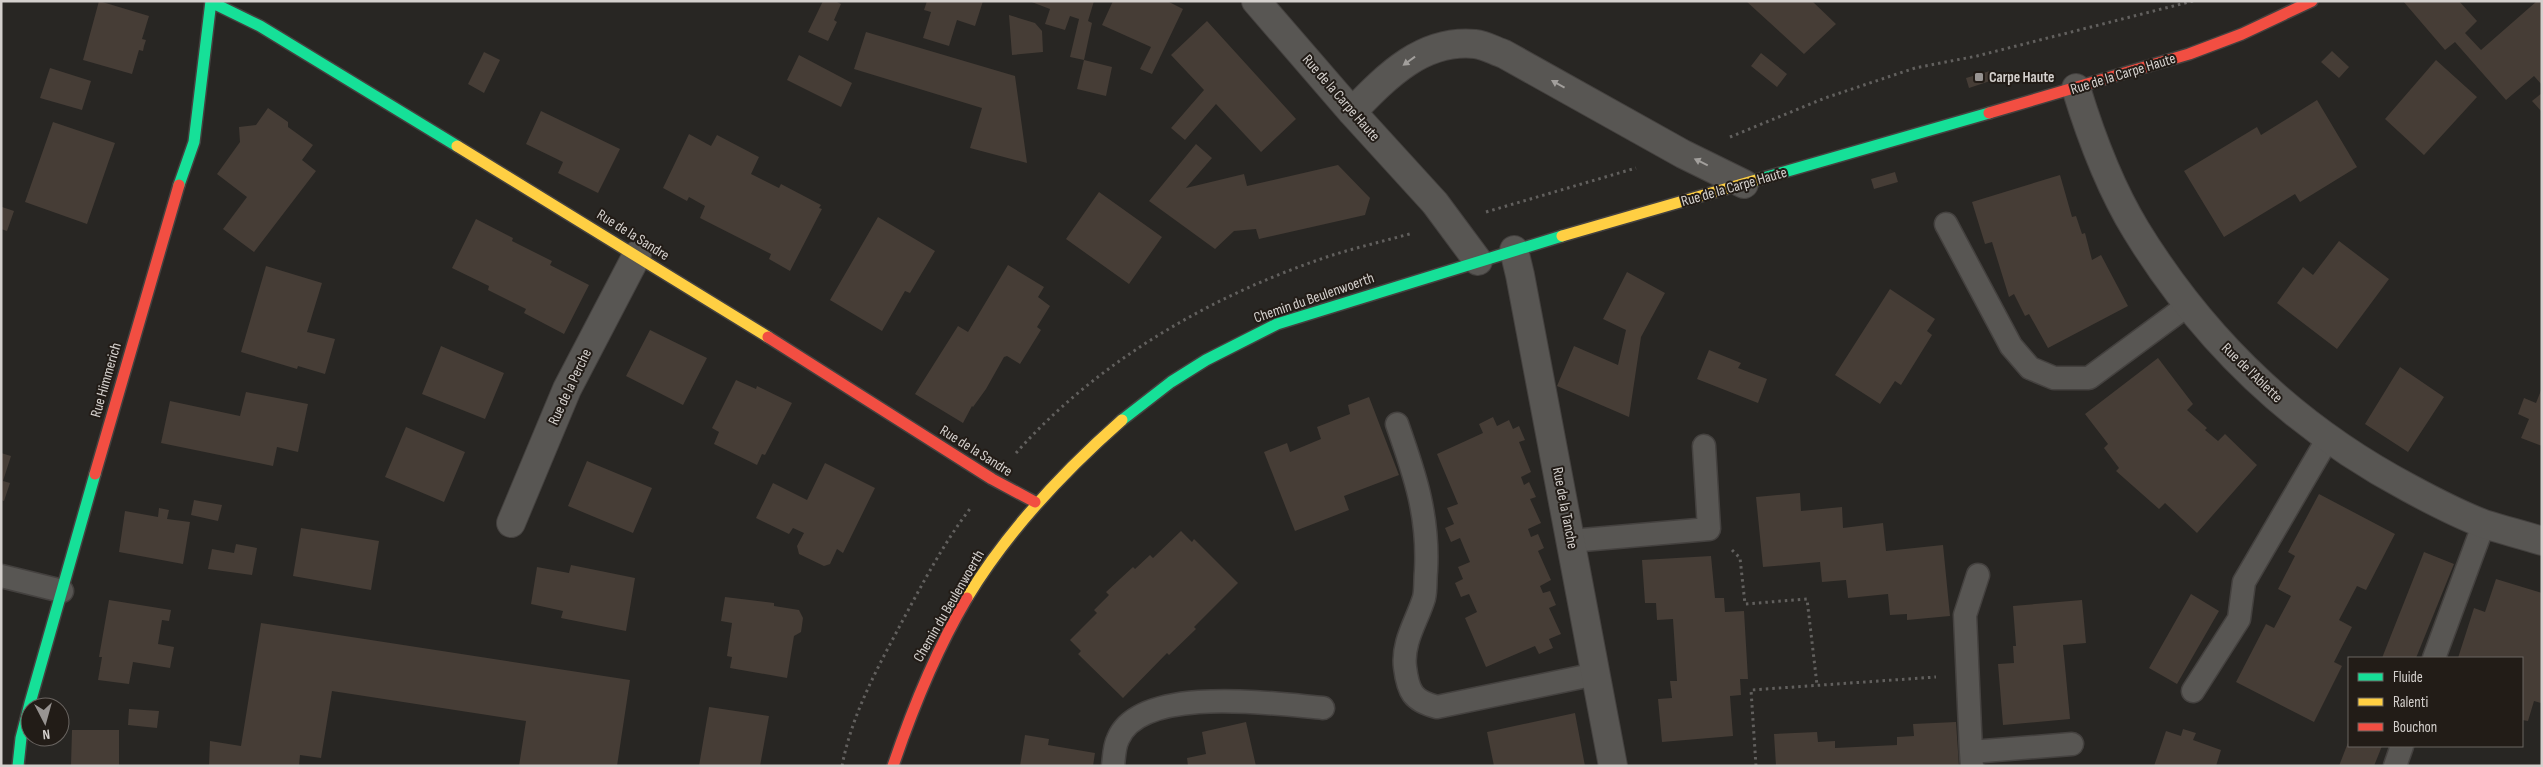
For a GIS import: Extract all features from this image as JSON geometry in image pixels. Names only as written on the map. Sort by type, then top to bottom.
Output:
[{"type":"street","name":"Rue de la Carpe Haute","points":[[1256,1],[1352,112],[1435,203],[1478,261],[2189,54],[2242,34],[2312,1]]},
{"type":"street","name":"Rue de la Sandre","points":[[211,2],[260,26],[637,255],[984,474],[1035,502]]},
{"type":"street","name":"Rue Himmerich","points":[[18,766],[21,738],[62,591],[165,228],[194,142],[211,2]]},
{"type":"street","points":[[1352,112],[1386,78],[1418,55],[1450,44],[1477,44],[1504,54],[1684,154],[1744,184]]},
{"type":"street","name":"Rue de l'Ablette","points":[[2076,88],[2101,160],[2136,230],[2188,305],[2258,383],[2328,440],[2404,486],[2484,523],[2542,541]]},
{"type":"street","name":"Rue de la Tanche","points":[[1514,250],[1613,766]]},
{"type":"street","name":"Rue de la Perche","points":[[511,523],[567,389],[637,255]]},
{"type":"street","name":"Chemin du Beulenwoerth","points":[[893,766],[913,705],[964,603],[996,554],[1035,502],[1088,449],[1150,396],[1201,363],[1260,331],[1316,311],[1478,261]]},
{"type":"lane","points":[[1946,224],[2011,346],[2030,368],[2054,378],[2088,378],[2188,305]]},
{"type":"lane","points":[[1397,424],[1412,469],[1425,518],[1427,551],[1424,597],[1408,638],[1405,666],[1410,689],[1420,702],[1437,707],[1596,674]]},
{"type":"lane","points":[[2193,691],[2238,619],[2244,582],[2328,440]]},
{"type":"lane","points":[[1571,541],[1709,529],[1704,446]]},
{"type":"lane","points":[[2434,657],[2484,523]]},
{"type":"lane","points":[[1978,575],[1965,616],[1972,759],[2072,744]]},
{"type":"lane","points":[[1,576],[62,591]]},
{"type":"lane","points":[[1113,766],[1118,739],[1134,720],[1166,706],[1238,700],[1323,708]]},
{"type":"lane","points":[[2394,766],[2402,747]]},
{"type":"path","points":[[1709,529],[1740,558],[1745,604],[1807,599],[1817,685]]},
{"type":"path","points":[[1756,766],[1750,690],[1968,675]]},
{"type":"building","points":[[99,1],[149,16],[142,39],[146,40],[143,51],[139,50],[132,74],[83,60]]},
{"type":"building","points":[[823,1],[835,1],[841,4],[834,20],[837,22],[828,41],[808,32]]},
{"type":"building","points":[[927,1],[983,1],[975,26],[957,20],[949,46],[923,38],[931,12],[924,10]]},
{"type":"building","points":[[1029,1],[1094,1],[1088,21],[1092,23],[1084,60],[1070,57],[1079,19],[1070,16],[1065,30],[1045,24],[1050,9]]},
{"type":"building","points":[[1113,1],[1167,1],[1183,9],[1152,74],[1140,69],[1151,47],[1102,25]]},
{"type":"building","points":[[1746,1],[1812,1],[1836,24],[1804,54]]},
{"type":"building","points":[[2403,1],[2459,1],[2477,21],[2465,33],[2481,50],[2537,1],[2542,1],[2542,85],[2534,76],[2506,100],[2455,42],[2445,50]]},
{"type":"building","points":[[1009,15],[1035,23],[1042,31],[1043,52],[1012,55]]},
{"type":"building","points":[[1207,21],[1296,119],[1261,152],[1216,104],[1185,140],[1171,128],[1204,90],[1171,55]]},
{"type":"building","points":[[866,32],[1015,76],[1027,163],[970,148],[982,108],[854,69]]},
{"type":"building","points":[[2332,51],[2349,67],[2339,78],[2321,62]]},
{"type":"building","points":[[484,52],[500,60],[484,93],[468,84]]},
{"type":"building","points":[[1761,53],[1787,74],[1777,87],[1751,66]]},
{"type":"building","points":[[799,55],[852,83],[841,107],[787,80]]},
{"type":"building","points":[[1084,60],[1112,67],[1106,96],[1077,89]]},
{"type":"building","points":[[2436,60],[2477,97],[2424,155],[2385,119]]},
{"type":"building","points":[[50,68],[91,81],[82,110],[40,98]]},
{"type":"building","points":[[1990,71],[1993,80],[1969,88],[1966,78]]},
{"type":"building","points":[[2542,93],[2542,112],[2532,101]]},
{"type":"building","points":[[2317,100],[2357,167],[2300,202],[2295,194],[2224,237],[2184,171],[2257,127],[2261,135]]},
{"type":"building","points":[[268,108],[288,122],[288,127],[313,145],[302,160],[316,171],[254,252],[223,229],[247,197],[217,174],[240,142],[239,127],[256,125]]},
{"type":"building","points":[[541,111],[620,149],[598,193],[558,173],[563,162],[526,144]]},
{"type":"building","points":[[53,122],[115,143],[87,224],[25,202]]},
{"type":"building","points":[[689,134],[711,146],[717,135],[759,157],[751,174],[779,188],[781,184],[821,205],[819,208],[822,209],[790,271],[769,259],[771,254],[700,218],[705,206],[689,197],[687,201],[663,188]]},
{"type":"building","points":[[1196,144],[1212,158],[1186,188],[1244,174],[1247,186],[1338,165],[1370,198],[1365,215],[1259,239],[1256,229],[1234,231],[1215,249],[1149,201]]},
{"type":"building","points":[[1895,172],[1898,182],[1874,189],[1871,179]]},
{"type":"building","points":[[2060,175],[2072,217],[2076,216],[2082,234],[2085,233],[2092,260],[2101,255],[2128,306],[2048,348],[2029,314],[2025,316],[2014,294],[2009,297],[1992,242],[1985,244],[1972,202]]},
{"type":"building","points":[[1099,192],[1162,237],[1129,284],[1066,239]]},
{"type":"building","points":[[2,207],[14,211],[7,231],[1,229]]},
{"type":"building","points":[[878,217],[935,251],[910,293],[905,291],[882,331],[830,300]]},
{"type":"building","points":[[476,219],[513,238],[512,241],[552,261],[550,265],[589,285],[564,334],[524,313],[526,309],[488,290],[489,286],[452,268]]},
{"type":"building","points":[[2339,241],[2389,279],[2337,349],[2277,303],[2303,267],[2313,275]]},
{"type":"building","points":[[1008,265],[1044,287],[1038,297],[1050,306],[1037,327],[1041,330],[1020,364],[1007,356],[1004,357],[986,389],[972,406],[963,423],[915,394],[958,326],[968,332]]},
{"type":"building","points":[[266,266],[322,283],[307,332],[335,339],[325,374],[298,366],[297,369],[241,352]]},
{"type":"building","points":[[1627,272],[1665,293],[1641,337],[1629,417],[1557,386],[1574,346],[1618,365],[1626,330],[1603,319]]},
{"type":"building","points":[[1890,289],[1935,319],[1927,331],[1932,335],[1901,385],[1895,381],[1880,404],[1835,375]]},
{"type":"building","points":[[650,330],[707,358],[683,405],[626,376]]},
{"type":"building","points":[[441,346],[504,373],[485,419],[422,394]]},
{"type":"building","points":[[1709,350],[1741,363],[1738,368],[1767,379],[1758,403],[1697,379]]},
{"type":"building","points":[[2158,358],[2193,404],[2187,410],[2207,428],[2205,430],[2218,441],[2225,434],[2257,465],[2197,533],[2165,503],[2159,509],[2116,471],[2119,468],[2104,448],[2108,444],[2085,414]]},
{"type":"building","points":[[2400,367],[2444,397],[2408,452],[2365,424]]},
{"type":"building","points":[[736,380],[756,389],[757,386],[792,403],[765,455],[762,454],[757,465],[714,444],[719,432],[712,428]]},
{"type":"building","points":[[2542,388],[2542,446],[2521,438],[2529,419],[2518,414],[2524,398],[2536,403]]},
{"type":"building","points":[[246,392],[308,404],[298,452],[277,447],[273,466],[161,443],[170,401],[240,416]]},
{"type":"building","points":[[1369,397],[1399,475],[1344,496],[1349,510],[1295,531],[1264,452],[1287,443],[1290,452],[1321,439],[1317,427],[1350,414],[1348,405]]},
{"type":"building","points":[[1493,417],[1497,426],[1509,420],[1513,429],[1519,426],[1525,440],[1519,442],[1531,472],[1521,477],[1524,485],[1529,482],[1536,497],[1530,499],[1541,523],[1528,529],[1531,537],[1538,534],[1544,548],[1538,551],[1551,580],[1540,586],[1543,593],[1550,591],[1556,605],[1549,608],[1561,634],[1549,639],[1553,648],[1539,654],[1535,646],[1486,667],[1465,618],[1477,612],[1469,594],[1461,597],[1455,583],[1463,579],[1458,567],[1470,562],[1460,538],[1451,542],[1445,528],[1454,524],[1447,508],[1458,504],[1437,454],[1483,433],[1479,424]]},
{"type":"building","points":[[406,427],[465,452],[444,502],[385,477]]},
{"type":"building","points":[[1,453],[11,456],[3,481],[10,483],[4,501],[1,500]]},
{"type":"building","points":[[587,461],[652,488],[633,533],[568,506]]},
{"type":"building","points":[[825,463],[875,488],[843,553],[837,549],[830,564],[824,566],[799,554],[797,546],[804,533],[793,528],[789,534],[756,518],[773,483],[807,500]]},
{"type":"building","points":[[1800,493],[1801,511],[1842,507],[1843,528],[1883,523],[1886,551],[1943,545],[1950,616],[1907,620],[1907,614],[1890,615],[1888,594],[1848,598],[1846,580],[1822,582],[1820,562],[1763,567],[1756,497]]},
{"type":"building","points":[[2319,494],[2395,534],[2366,590],[2357,586],[2339,620],[2352,627],[2334,662],[2342,666],[2314,722],[2236,682],[2266,624],[2274,628],[2291,596],[2278,589],[2295,556],[2288,552]]},
{"type":"building","points":[[194,500],[222,505],[218,521],[191,515]]},
{"type":"building","points":[[159,508],[169,510],[167,519],[190,522],[183,564],[119,552],[125,511],[158,517]]},
{"type":"building","points":[[301,528],[379,541],[371,590],[293,576]]},
{"type":"building","points":[[1181,531],[1192,542],[1194,539],[1238,583],[1194,627],[1196,629],[1169,655],[1167,653],[1123,698],[1078,654],[1081,651],[1070,640],[1097,613],[1094,610],[1109,595],[1106,592],[1133,567],[1135,569],[1150,555],[1153,558]]},
{"type":"building","points":[[236,544],[257,548],[252,575],[208,569],[212,549],[234,553]]},
{"type":"building","points":[[2424,552],[2454,564],[2416,657],[2382,657]]},
{"type":"building","points":[[1711,556],[1715,598],[1724,598],[1725,612],[1744,611],[1748,679],[1740,679],[1741,695],[1730,696],[1733,736],[1662,742],[1658,699],[1672,698],[1670,681],[1677,681],[1673,619],[1657,620],[1656,603],[1645,603],[1642,560]]},
{"type":"building","points":[[571,565],[635,578],[626,631],[561,618],[563,611],[531,604],[537,567],[569,573]]},
{"type":"building","points":[[2496,579],[2542,593],[2542,700],[2541,703],[2534,701],[2528,721],[2523,720],[2523,657],[2458,657],[2474,608],[2485,612]]},
{"type":"building","points":[[2191,594],[2219,611],[2177,684],[2149,668]]},
{"type":"building","points":[[725,597],[774,603],[774,606],[799,610],[803,618],[801,632],[794,636],[787,678],[730,668],[732,657],[727,656],[732,623],[721,621]]},
{"type":"building","points":[[109,600],[171,610],[169,621],[162,620],[158,644],[174,647],[170,668],[133,662],[129,684],[98,680],[102,657],[99,657]]},
{"type":"building","points":[[2082,600],[2086,643],[2063,645],[2070,719],[2003,725],[1998,664],[2014,663],[2013,646],[2016,646],[2013,606]]},
{"type":"building","points":[[261,623],[630,680],[617,766],[519,766],[526,721],[332,691],[321,758],[300,755],[299,766],[209,766],[210,741],[241,746]]},
{"type":"building","points":[[709,707],[769,716],[760,766],[699,766]]},
{"type":"building","points":[[129,709],[159,711],[157,728],[128,725]]},
{"type":"building","points":[[1575,713],[1585,766],[1494,766],[1487,732]]},
{"type":"building","points":[[1246,722],[1256,766],[1188,766],[1187,758],[1206,754],[1202,732]]},
{"type":"building","points":[[1956,722],[1959,766],[1776,766],[1774,734],[1817,732],[1818,742],[1835,741],[1835,748],[1897,745],[1897,737],[1914,736],[1913,724]]},
{"type":"building","points":[[2183,729],[2196,733],[2193,740],[2221,750],[2216,766],[2154,766],[2166,731],[2181,736]]},
{"type":"building","points":[[72,730],[119,730],[119,766],[71,766]]},
{"type":"building","points":[[1025,735],[1049,739],[1048,745],[1095,753],[1093,766],[1020,766]]},
{"type":"building","points":[[2348,743],[2348,747],[2382,747],[2374,766],[2339,766]]},
{"type":"traffic: fast","points":[[179,185],[194,142],[211,1]]},
{"type":"traffic: fast","points":[[211,2],[260,26],[457,146]]},
{"type":"traffic: fast","points":[[1756,180],[1989,113]]},
{"type":"traffic: fast","points":[[1122,420],[1171,382],[1206,360],[1277,324],[1562,236]]},
{"type":"traffic: fast","points":[[18,766],[21,738],[30,703],[95,474]]},
{"type":"traffic: slow","points":[[457,146],[768,337]]},
{"type":"traffic: slow","points":[[1562,236],[1756,180]]},
{"type":"traffic: slow","points":[[967,598],[1000,549],[1038,503],[1079,460],[1122,420]]},
{"type":"traffic: jam","points":[[1989,113],[2189,54],[2242,34],[2312,1]]},
{"type":"traffic: jam","points":[[95,474],[179,185]]},
{"type":"traffic: jam","points":[[768,337],[992,479],[1035,502]]},
{"type":"traffic: jam","points":[[893,766],[908,722],[926,680],[955,618],[967,598]]},
{"type":"place","name":"Carpe Haute","points":[[1979,77]]}]
